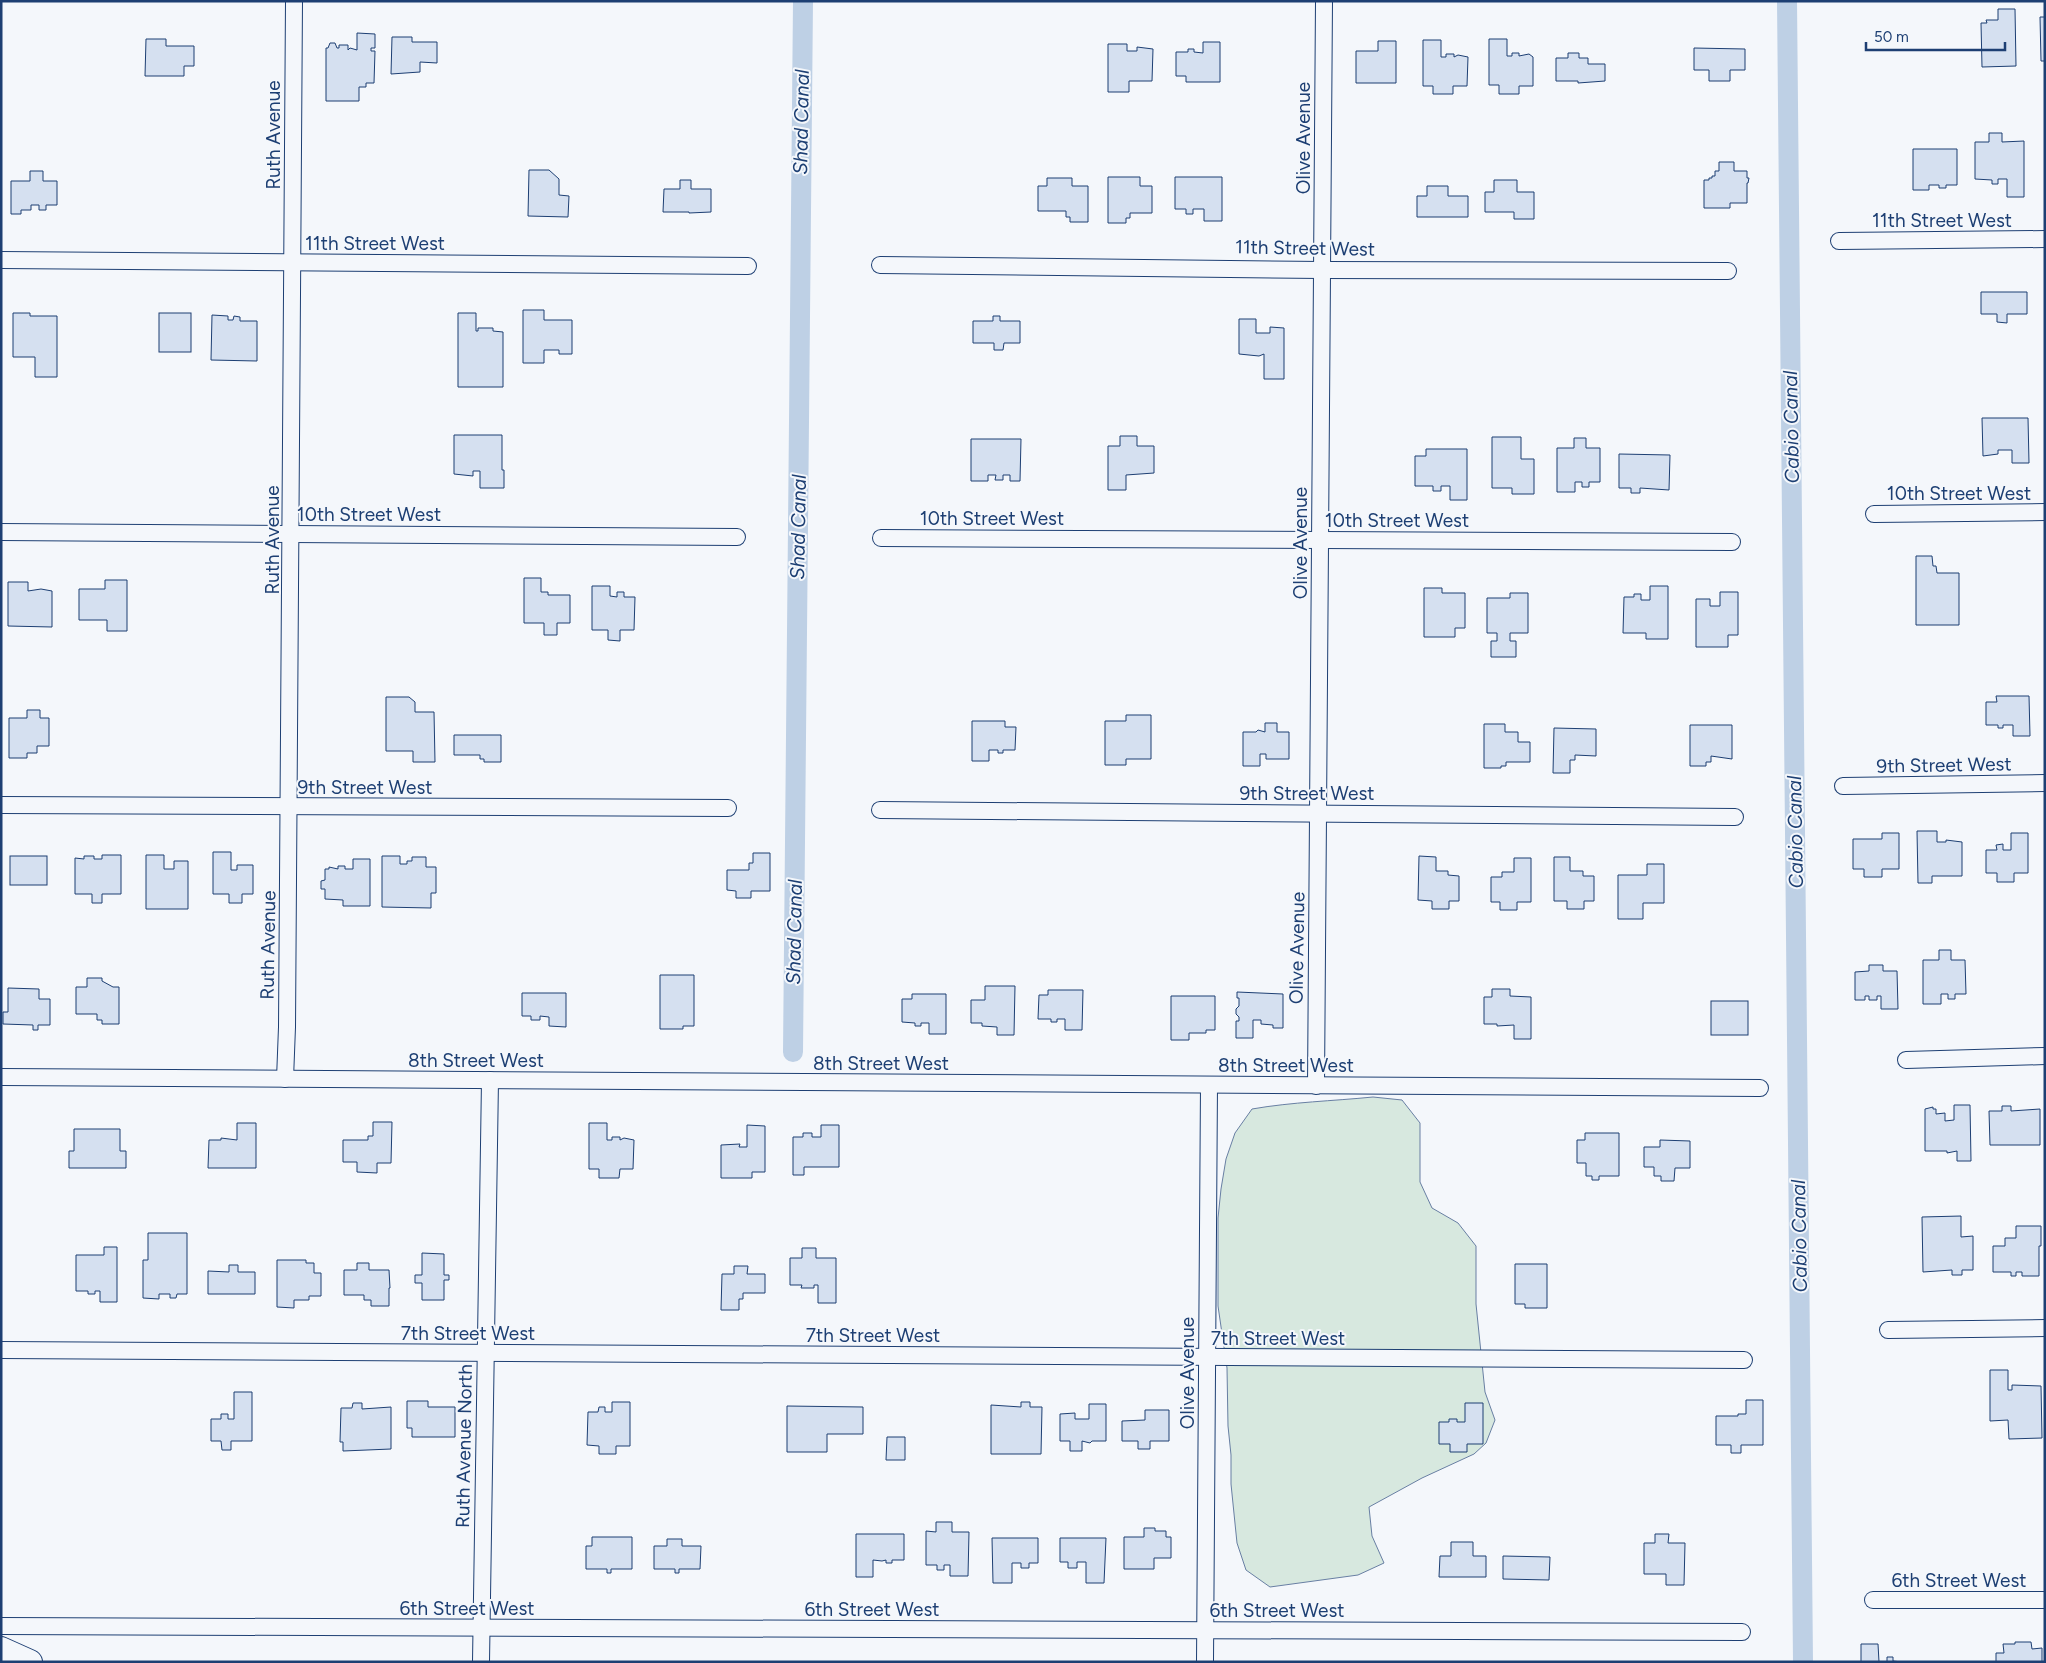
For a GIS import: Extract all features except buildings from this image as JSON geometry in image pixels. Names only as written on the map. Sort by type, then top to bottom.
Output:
[{"type":"street","name":"Ruth Avenue","points":[[285,1079],[288,1027],[294,1]]},
{"type":"street","name":"Olive Avenue","points":[[1316,1086],[1324,1]]},
{"type":"street","name":"11th Street West","points":[[1839,241],[2045,239]]},
{"type":"street","name":"11th Street West","points":[[1,260],[748,266]]},
{"type":"street","name":"11th Street West","points":[[880,265],[1322,270],[1728,271]]},
{"type":"street","name":"10th Street West","points":[[1874,514],[2045,512]]},
{"type":"street","name":"10th Street West","points":[[1,532],[737,537]]},
{"type":"street","name":"10th Street West","points":[[881,538],[1732,542]]},
{"type":"street","name":"9th Street West","points":[[1843,786],[2045,784]]},
{"type":"street","name":"9th Street West","points":[[1,805],[728,808]]},
{"type":"street","name":"9th Street West","points":[[880,810],[1735,817]]},
{"type":"street","points":[[1906,1060],[2045,1056]]},
{"type":"street","name":"8th Street West","points":[[1,1077],[1760,1088]]},
{"type":"street","name":"Ruth Avenue North","points":[[481,1662],[490,1080]]},
{"type":"street","name":"Olive Avenue","points":[[1204,1662],[1209,1085]]},
{"type":"street","points":[[1888,1330],[2045,1328]]},
{"type":"street","name":"7th Street West","points":[[1,1350],[1744,1360]]},
{"type":"street","name":"6th Street West","points":[[1873,1600],[2045,1600]]},
{"type":"street","name":"6th Street West","points":[[1,1626],[1742,1632]]},
{"type":"street","points":[[1,1649],[30,1662]]},
{"type":"street","points":[[1,1656],[6,1662]]},
{"type":"shaded area","points":[[1373,1097],[1402,1100],[1420,1123],[1420,1182],[1432,1208],[1458,1223],[1476,1246],[1476,1304],[1485,1392],[1495,1420],[1486,1443],[1474,1454],[1422,1478],[1369,1507],[1372,1536],[1384,1563],[1358,1575],[1270,1587],[1246,1570],[1237,1543],[1231,1484],[1227,1368],[1218,1306],[1218,1218],[1226,1159],[1235,1133],[1252,1109],[1297,1103]]},
{"type":"waterway","name":"Shad Canal","points":[[793,1052],[803,1]]},
{"type":"waterway","name":"Cabio Canal","points":[[1787,1],[1803,1662]]}]
